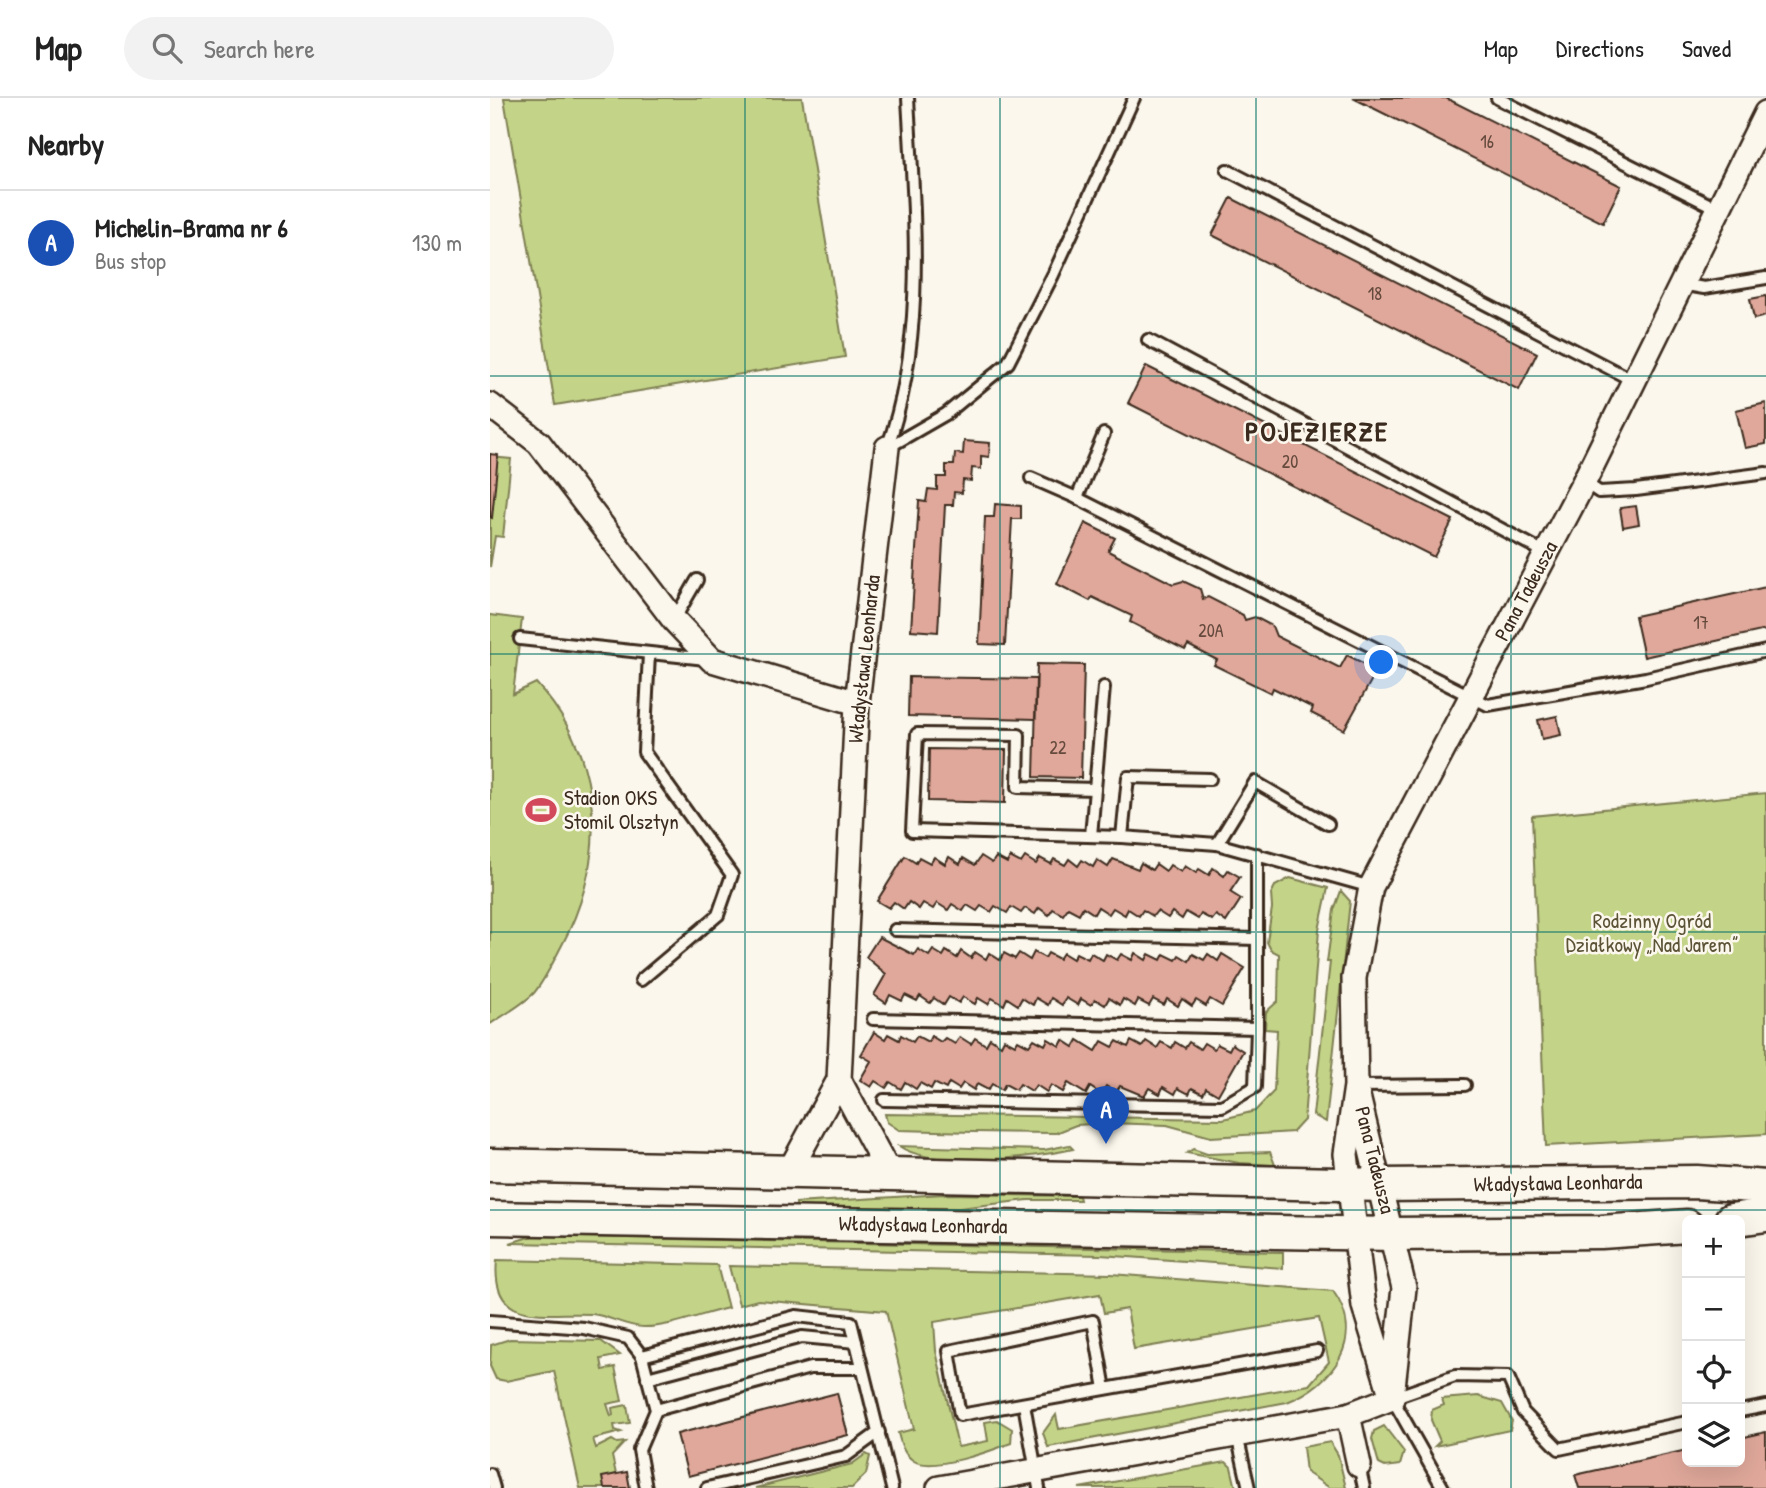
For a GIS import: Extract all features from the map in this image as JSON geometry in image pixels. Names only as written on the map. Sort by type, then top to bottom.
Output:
[{"type":"main road","name":"Władysława Leonharda","points":[[490,1165],[1382,1185],[1698,1182],[1766,1187]]},
{"type":"main road","points":[[1745,1218],[1766,1215]]},
{"type":"main road","name":"Władysława Leonharda","points":[[490,1218],[1355,1234],[1601,1232],[1682,1226]]},
{"type":"street","name":"Pana Tadeusza","points":[[1350,1184],[1347,1138],[1356,1086],[1354,978],[1371,887],[1584,482],[1766,114]]},
{"type":"street","points":[[490,405],[540,443],[674,620],[712,660],[857,703]]},
{"type":"street","name":"Władysława Leonharda","points":[[790,1170],[839,1080],[857,703],[887,448]]},
{"type":"street","points":[[839,1080],[889,1173]]},
{"type":"street","name":"Pana Tadeusza","points":[[1356,1086],[1394,1234]]},
{"type":"street","points":[[1350,1184],[1364,1306],[1392,1398]]},
{"type":"street","points":[[1392,1398],[1404,1288],[1394,1234]]},
{"type":"street","points":[[939,1488],[1037,1479],[1237,1435],[1348,1415],[1392,1398]]},
{"type":"street","points":[[1348,1415],[1359,1465]]},
{"type":"lane","points":[[887,448],[903,405],[914,292],[915,216],[908,98]]},
{"type":"lane","points":[[887,448],[946,414],[1008,363],[1059,262],[1134,98]]},
{"type":"lane","points":[[1497,98],[1718,209]]},
{"type":"lane","points":[[1227,170],[1634,381]]},
{"type":"lane","points":[[1681,284],[1704,288],[1766,278]]},
{"type":"lane","points":[[1148,340],[1546,553]]},
{"type":"lane","points":[[1077,498],[1104,434]]},
{"type":"lane","points":[[1584,482],[1599,492],[1766,473]]},
{"type":"lane","points":[[1031,478],[1077,498],[1488,705],[1646,678],[1766,652]]},
{"type":"lane","points":[[674,620],[697,580]]},
{"type":"lane","points":[[520,639],[712,660]]},
{"type":"lane","points":[[641,980],[718,915],[732,875],[644,752],[649,654]]},
{"type":"lane","points":[[1091,836],[1104,687]]},
{"type":"lane","points":[[1096,789],[1018,787],[1019,735],[917,734],[912,831],[1122,837],[1217,844],[1371,887]]},
{"type":"lane","points":[[1122,837],[1128,777],[1210,779]]},
{"type":"lane","points":[[1217,844],[1255,782],[1328,824]]},
{"type":"lane","points":[[884,1100],[1222,1106],[1255,1087],[1257,854]]},
{"type":"lane","points":[[895,930],[1257,939]]},
{"type":"lane","points":[[873,1019],[1257,1028]]},
{"type":"lane","points":[[1356,1086],[1465,1085]]},
{"type":"lane","points":[[642,1356],[796,1316],[851,1322],[892,1488]]},
{"type":"lane","points":[[490,1321],[584,1328],[628,1338],[642,1356],[656,1410],[639,1450],[646,1488]]},
{"type":"lane","points":[[1105,1389],[1093,1321],[948,1351],[961,1415],[1317,1351]]},
{"type":"lane","points":[[647,1378],[802,1336],[856,1342]]},
{"type":"lane","points":[[656,1410],[810,1368],[862,1368]]},
{"type":"lane","points":[[1438,1487],[1392,1398],[1455,1376],[1508,1377],[1523,1412],[1559,1450],[1682,1423]]},
{"type":"lane","points":[[1024,1404],[1037,1479]]},
{"type":"lane","points":[[1745,1410],[1766,1406]]},
{"type":"lane","points":[[707,1488],[846,1456],[879,1432]]},
{"type":"lane","points":[[1237,1435],[1249,1488]]},
{"type":"lane","points":[[1359,1465],[1364,1488]]},
{"type":"lane","points":[[490,1474],[494,1488]]},
{"type":"green space","points":[[504,98],[802,98],[845,357],[555,405]]},
{"type":"green space","points":[[490,457],[511,459],[503,537],[495,536],[490,567]]},
{"type":"green space","name":"Stadion OKS Stomil Olsztyn","points":[[490,615],[522,619],[513,694],[536,683],[559,712],[576,744],[587,776],[592,810],[592,845],[587,879],[576,913],[545,977],[534,993],[490,1024]]},
{"type":"green space","name":"Rodzinny Ogród Działkowy „Nad Jarem”","points":[[1766,793],[1766,1134],[1546,1146],[1532,816]]},
{"type":"green space","points":[[1290,878],[1328,888],[1319,930],[1304,1120],[1293,1132],[1211,1137],[1167,1125],[1108,1123],[1076,1125],[1056,1133],[973,1132],[899,1130],[887,1122],[885,1114],[1223,1119],[1255,1111],[1274,1091],[1277,1030],[1265,1029],[1266,1012],[1278,1001],[1279,954],[1271,950],[1267,942],[1272,908],[1271,894],[1275,886]]},
{"type":"green space","points":[[1341,891],[1350,901],[1326,1122],[1313,1115],[1330,962],[1327,962],[1334,910]]},
{"type":"green space","points":[[1069,1145],[1073,1149],[1034,1156],[984,1160],[934,1157],[914,1153],[899,1146],[1044,1150]]},
{"type":"green space","points":[[1193,1149],[1207,1154],[1270,1152],[1275,1165],[1239,1163],[1187,1153]]},
{"type":"green space","points":[[944,1194],[1079,1196],[1080,1200],[1028,1200],[959,1208],[796,1207],[796,1203]]},
{"type":"green space","points":[[532,1236],[1283,1252],[1283,1268],[1100,1255],[510,1243]]},
{"type":"green space","points":[[497,1260],[717,1265],[728,1308],[675,1323],[644,1327],[592,1314],[525,1312],[512,1307],[502,1297],[497,1282]]},
{"type":"green space","points":[[729,1266],[1111,1274],[1333,1291],[1343,1309],[1347,1326],[1346,1342],[1331,1371],[1304,1394],[1287,1402],[1048,1447],[1043,1433],[1056,1415],[1059,1429],[1309,1385],[1329,1362],[1319,1318],[1134,1349],[1127,1309],[1104,1313],[1100,1294],[934,1322],[936,1351],[958,1447],[988,1441],[985,1422],[997,1420],[1012,1429],[1011,1443],[962,1459],[923,1464],[907,1455],[898,1433],[914,1429],[886,1311],[758,1300],[739,1305]]},
{"type":"green space","points":[[510,1339],[601,1341],[620,1355],[601,1359],[603,1370],[615,1367],[622,1401],[607,1404],[611,1416],[612,1408],[627,1405],[630,1423],[614,1425],[615,1430],[621,1432],[593,1439],[596,1448],[612,1440],[617,1443],[625,1442],[612,1456],[619,1488],[580,1488],[554,1371],[506,1381],[496,1379],[490,1366],[491,1345]]},
{"type":"green space","points":[[1478,1396],[1502,1403],[1512,1421],[1510,1430],[1435,1446],[1440,1441],[1431,1420],[1432,1410],[1444,1405],[1442,1399]]},
{"type":"green space","points":[[1384,1426],[1404,1452],[1400,1465],[1385,1467],[1379,1464],[1372,1439],[1374,1431]]},
{"type":"green space","points":[[1330,1442],[1338,1455],[1346,1488],[1330,1488],[1306,1472],[1303,1447]]},
{"type":"green space","points":[[866,1454],[870,1456],[866,1474],[852,1488],[755,1488],[852,1464]]},
{"type":"green space","points":[[1226,1462],[1231,1467],[1236,1488],[1079,1488]]},
{"type":"building","points":[[1353,98],[1446,98],[1621,186],[1603,223]]},
{"type":"building","points":[[1231,198],[1537,353],[1519,390],[1212,235]]},
{"type":"building","points":[[1766,296],[1766,316],[1754,319],[1750,299]]},
{"type":"building","points":[[1146,366],[1453,520],[1434,557],[1128,403]]},
{"type":"building","points":[[1766,403],[1766,444],[1745,448],[1736,410]]},
{"type":"building","points":[[964,441],[990,443],[989,457],[981,456],[981,469],[972,468],[971,481],[963,480],[962,493],[954,492],[953,505],[945,505],[938,632],[911,630],[919,501],[926,502],[928,489],[937,490],[937,477],[946,477],[946,465],[954,465],[955,453],[963,454]]},
{"type":"building","points":[[490,454],[498,455],[492,518],[490,517]]},
{"type":"building","points":[[995,504],[1021,506],[1021,519],[1012,519],[1005,645],[979,644],[985,517],[994,517]]},
{"type":"building","points":[[1636,506],[1639,524],[1623,527],[1620,508]]},
{"type":"building","points":[[1085,523],[1115,538],[1108,551],[1173,584],[1183,581],[1200,589],[1203,599],[1208,597],[1243,615],[1245,620],[1255,617],[1272,626],[1276,636],[1340,668],[1347,655],[1377,670],[1344,730],[1311,713],[1313,708],[1273,688],[1271,693],[1214,665],[1217,660],[1188,645],[1185,650],[1130,622],[1132,616],[1092,597],[1090,601],[1057,584]]},
{"type":"building","points":[[1766,587],[1766,630],[1644,657],[1635,616]]},
{"type":"building","points":[[1037,664],[1084,665],[1081,778],[1034,777]]},
{"type":"building","points":[[909,677],[1036,679],[1035,719],[908,716]]},
{"type":"building","points":[[1557,716],[1561,735],[1542,739],[1538,720]]},
{"type":"building","points":[[929,749],[1006,750],[1005,803],[928,801]]},
{"type":"building","points":[[905,856],[916,863],[919,857],[930,863],[934,857],[945,864],[949,857],[960,864],[963,858],[975,865],[981,856],[992,863],[996,857],[1007,863],[1010,857],[1021,863],[1025,857],[1036,864],[1040,858],[1051,864],[1054,859],[1065,865],[1069,859],[1078,866],[1082,860],[1093,867],[1097,860],[1108,867],[1113,859],[1138,869],[1141,863],[1152,870],[1156,864],[1166,871],[1170,865],[1181,872],[1185,866],[1196,873],[1199,869],[1209,875],[1213,868],[1224,876],[1228,870],[1240,877],[1230,892],[1241,899],[1226,922],[1216,915],[1212,920],[1201,914],[1198,919],[1186,912],[1182,919],[1172,912],[1168,918],[1157,911],[1153,916],[1143,910],[1139,916],[1128,909],[1125,915],[1113,908],[1109,914],[1098,907],[1094,914],[1083,907],[1079,914],[1068,908],[1063,915],[1053,909],[1049,915],[1039,908],[1035,914],[1025,908],[1021,913],[1011,907],[1007,913],[995,906],[991,912],[981,906],[977,911],[967,905],[963,911],[952,904],[948,910],[937,903],[933,909],[923,903],[919,909],[909,902],[904,909],[894,902],[889,908],[877,901]]},
{"type":"building","points":[[879,937],[914,955],[918,949],[929,956],[933,950],[943,956],[946,951],[957,958],[961,951],[971,958],[975,952],[986,959],[989,953],[1000,960],[1004,953],[1015,959],[1019,953],[1030,960],[1034,952],[1045,958],[1048,953],[1059,959],[1063,953],[1073,959],[1076,953],[1088,959],[1091,953],[1103,960],[1106,954],[1117,960],[1121,954],[1132,960],[1135,953],[1146,960],[1149,954],[1161,960],[1164,954],[1176,960],[1179,955],[1189,961],[1193,954],[1204,960],[1208,954],[1218,961],[1222,954],[1245,968],[1222,1006],[1210,999],[1206,1006],[1196,1000],[1192,1006],[1182,999],[1178,1006],[1167,999],[1164,1005],[1153,999],[1149,1006],[1138,1000],[1135,1006],[1123,999],[1120,1005],[1109,998],[1105,1005],[1095,999],[1091,1005],[1081,999],[1078,1005],[1066,998],[1062,1005],[1051,998],[1048,1005],[1036,998],[1033,1005],[1022,998],[1018,1005],[1007,998],[1004,1005],[992,998],[988,1004],[978,998],[975,1004],[963,997],[959,1003],[949,997],[944,1005],[934,998],[930,1003],[920,996],[917,1001],[905,995],[902,1001],[890,995],[886,1003],[874,995],[886,974],[866,957]]},
{"type":"building","points":[[874,1032],[885,1039],[888,1034],[899,1040],[901,1035],[913,1042],[917,1036],[928,1042],[931,1036],[941,1042],[945,1038],[955,1044],[960,1037],[971,1044],[975,1038],[986,1045],[990,1038],[1001,1045],[1004,1039],[1015,1045],[1018,1040],[1029,1046],[1034,1039],[1045,1045],[1048,1039],[1060,1046],[1063,1040],[1074,1047],[1078,1040],[1096,1051],[1102,1041],[1113,1047],[1117,1041],[1128,1047],[1131,1041],[1142,1047],[1146,1041],[1157,1048],[1161,1042],[1172,1048],[1175,1042],[1185,1048],[1189,1042],[1200,1049],[1204,1043],[1214,1049],[1217,1044],[1229,1050],[1232,1044],[1243,1051],[1218,1095],[1206,1088],[1203,1094],[1192,1088],[1189,1094],[1178,1088],[1175,1094],[1163,1087],[1160,1094],[1149,1088],[1144,1096],[1120,1086],[1116,1092],[1106,1086],[1101,1094],[1090,1087],[1086,1094],[1068,1083],[1063,1092],[1051,1085],[1047,1092],[1036,1085],[1032,1091],[1020,1084],[1016,1090],[1005,1084],[1002,1090],[992,1084],[988,1090],[977,1084],[974,1090],[963,1083],[959,1089],[949,1083],[946,1089],[934,1083],[931,1089],[920,1083],[916,1089],[905,1082],[901,1089],[890,1082],[886,1088],[875,1081],[871,1087],[860,1080],[871,1061],[861,1055]]},
{"type":"building","points":[[837,1393],[848,1435],[688,1476],[677,1434]]},
{"type":"building","points":[[1766,1432],[1766,1488],[1579,1488],[1575,1475],[1682,1451],[1682,1467],[1745,1467],[1745,1437]]},
{"type":"building","points":[[627,1472],[630,1488],[604,1488],[602,1477]]},
{"type":"place","name":"Stadion OKS Stomil Olsztyn","points":[[541,810]]},
{"type":"place","name":"Michelin-Brama nr 6","points":[[1106,1144]]},
{"type":"district","name":"POJEZIERZE","points":[[1317,431]]}]
